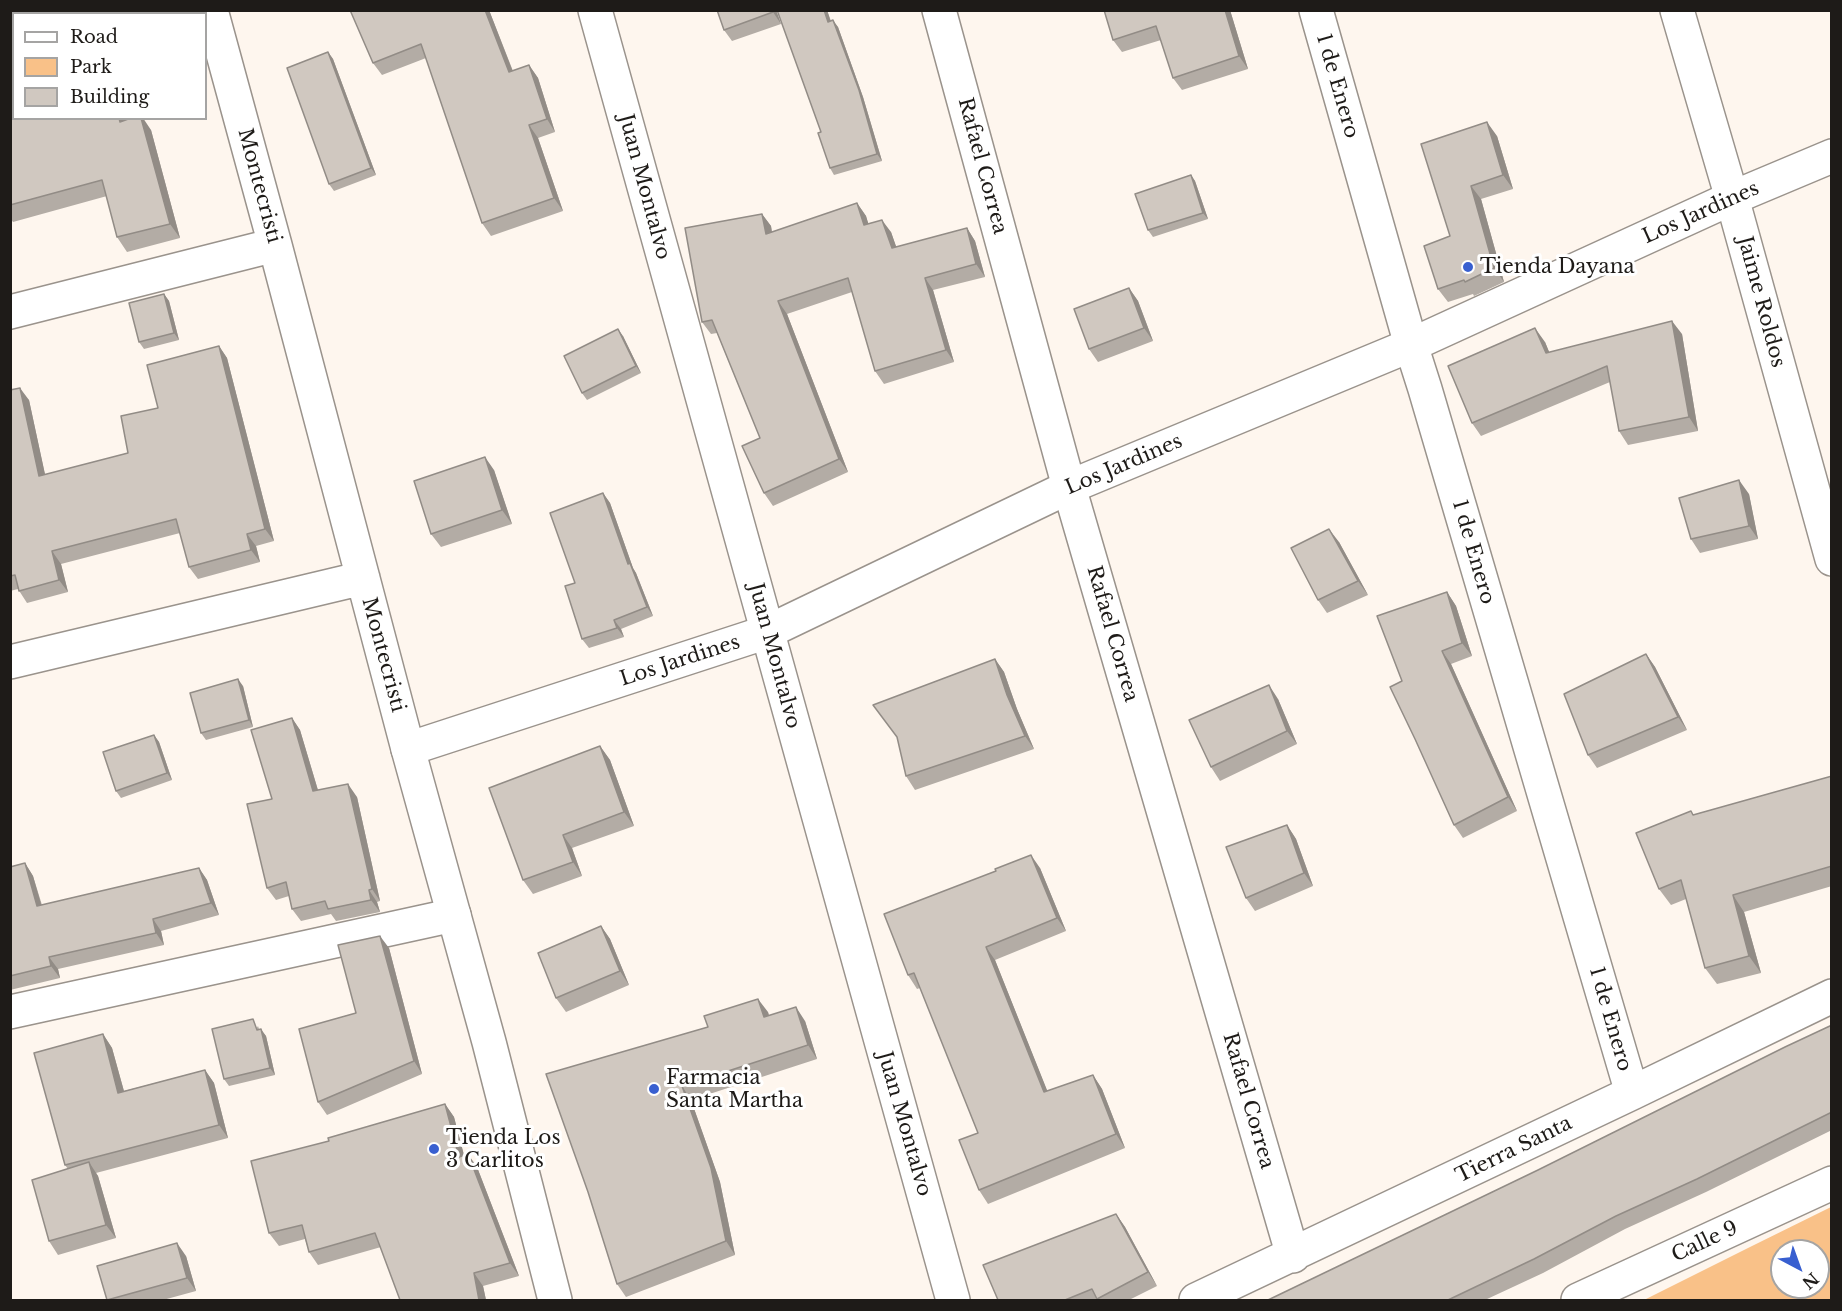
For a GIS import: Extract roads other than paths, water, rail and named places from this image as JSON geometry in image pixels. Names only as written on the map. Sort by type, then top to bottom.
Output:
[{"type":"street","name":"Juan Montalvo","points":[[595,10],[953,1300]]},
{"type":"street","name":"Rafael Correa","points":[[939,10],[1069,487],[1293,1256]]},
{"type":"street","name":"1 de Enero","points":[[1316,10],[1411,345],[1632,1093]]},
{"type":"street","name":"Jaime Roldos","points":[[1677,10],[1732,198],[1832,559]]},
{"type":"street","name":"Montecristi","points":[[215,12],[408,749],[489,1042],[555,1300]]},
{"type":"street","name":"Los Jardines","points":[[408,749],[767,632],[1069,487],[1411,345],[1732,198],[1832,156]]},
{"type":"street","points":[[10,312],[275,245]]},
{"type":"street","points":[[10,662],[363,578]]},
{"type":"street","points":[[10,1012],[454,915]]},
{"type":"street","name":"Tierra Santa","points":[[1196,1300],[1293,1256],[1832,996]]},
{"type":"street","name":"Calle 9","points":[[1578,1300],[1832,1184]]},
{"type":"place","name":"Tienda Dayana","points":[[1468,267]]},
{"type":"place","name":"Farmacia Santa Martha","points":[[654,1089]]},
{"type":"place","name":"Tienda Los 3 Carlitos","points":[[434,1149]]}]
